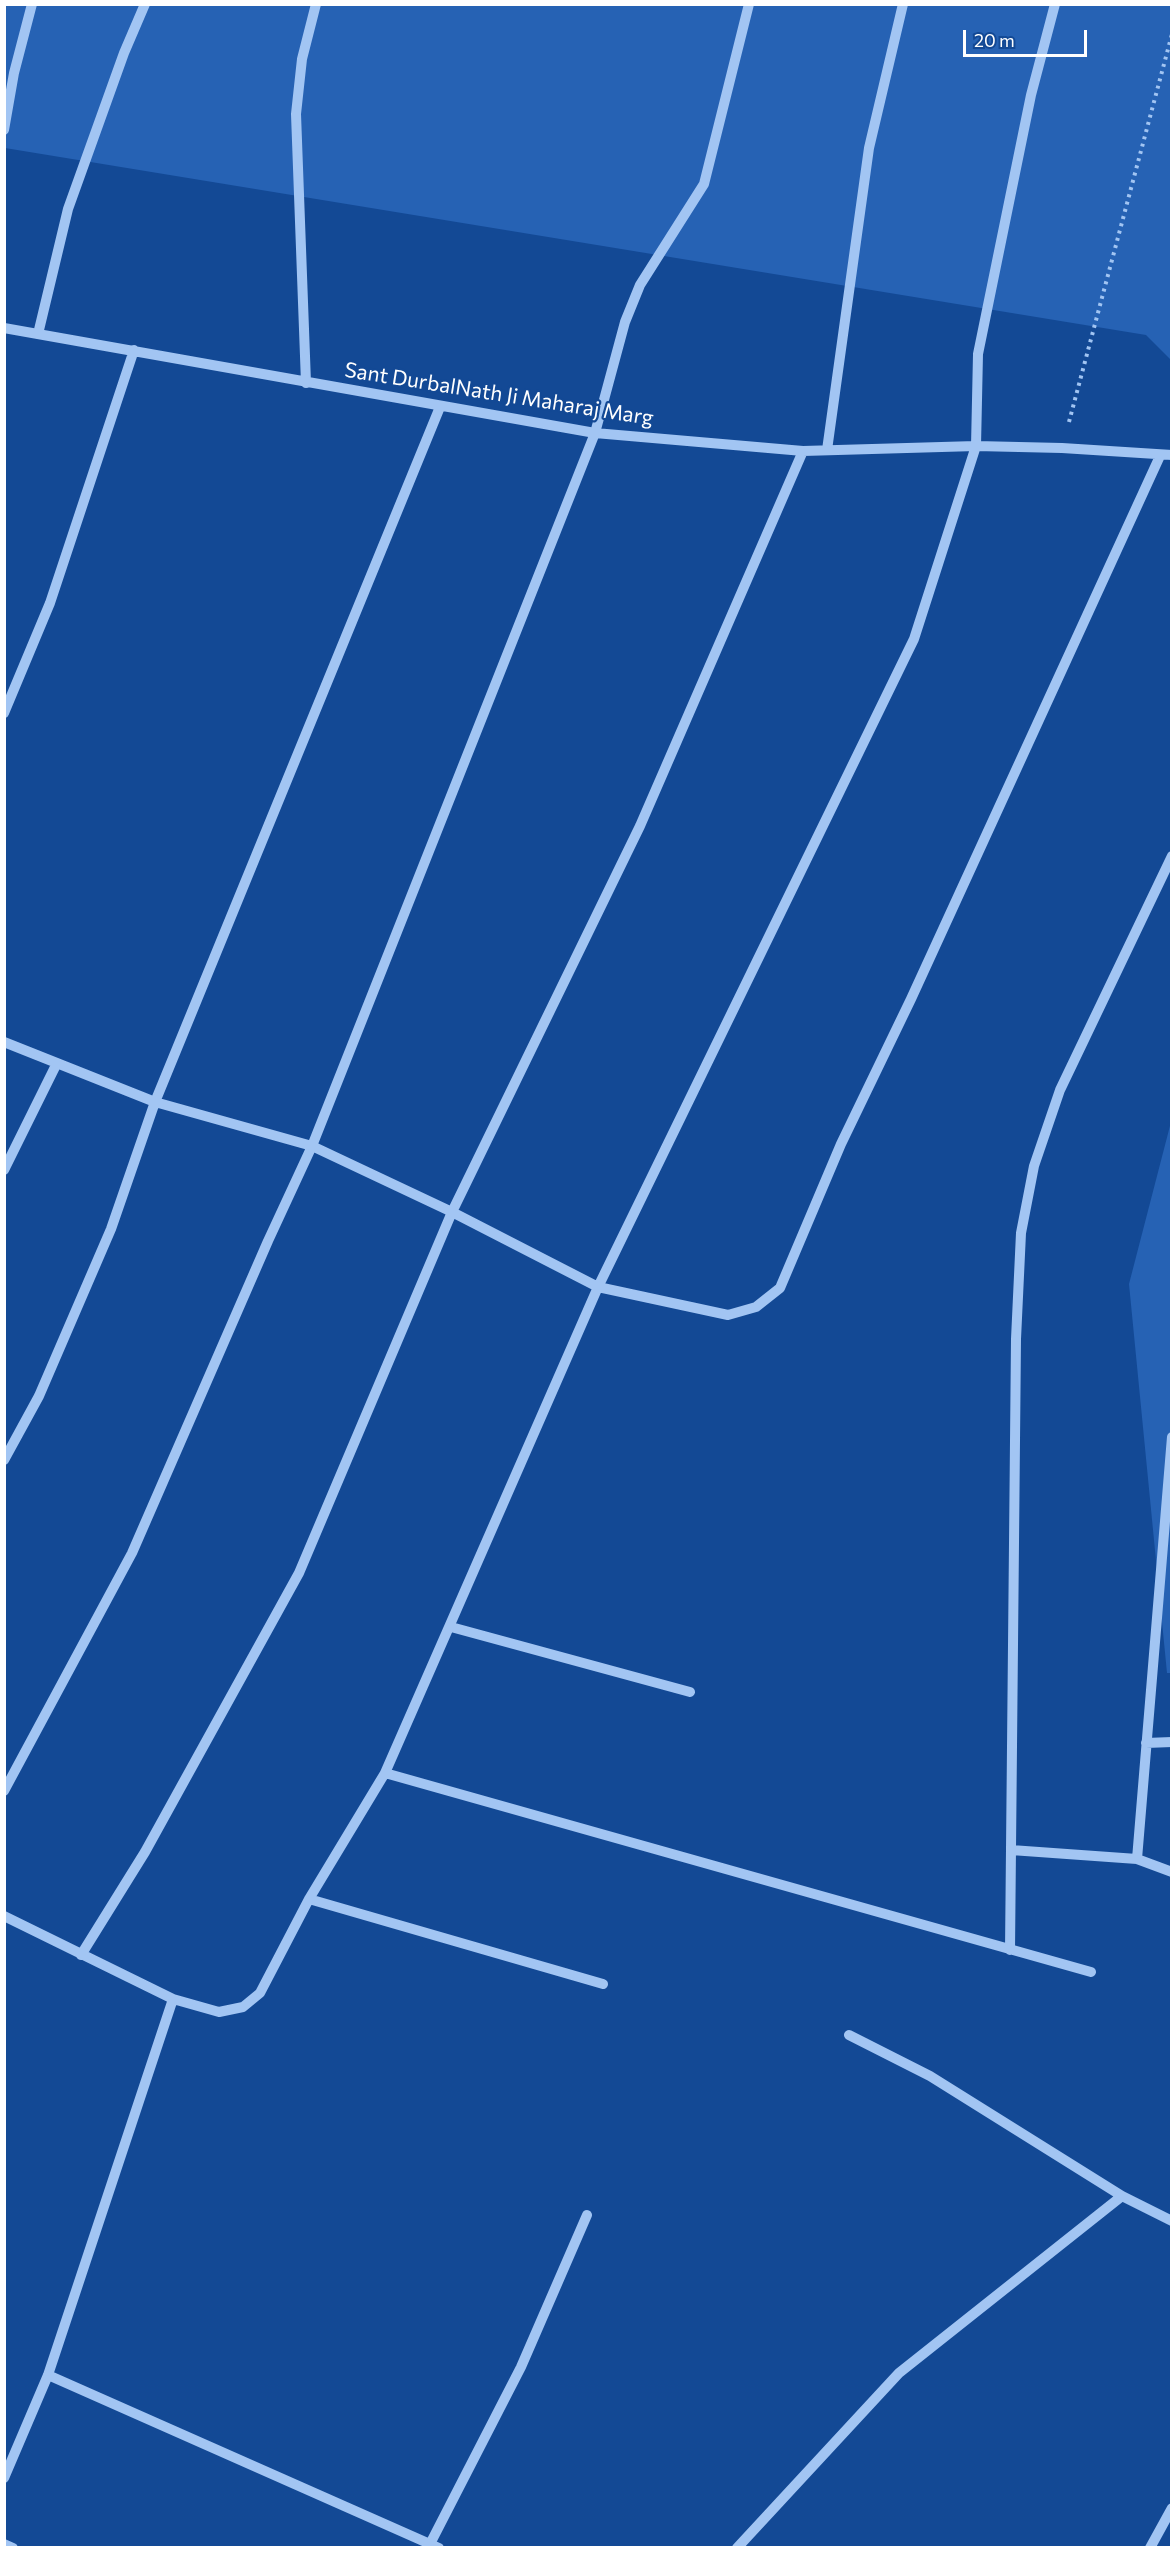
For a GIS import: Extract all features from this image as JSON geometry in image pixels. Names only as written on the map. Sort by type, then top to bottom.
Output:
[{"type":"street","points":[[4,130],[14,73],[32,4]]},
{"type":"street","points":[[38,334],[69,209],[124,53],[145,4]]},
{"type":"street","points":[[306,383],[296,114],[302,59],[316,4]]},
{"type":"street","points":[[4,1791],[132,1553],[268,1241],[312,1146],[595,433],[625,322],[640,285],[704,184],[749,4]]},
{"type":"street","points":[[826,450],[869,148],[903,4]]},
{"type":"street","points":[[4,1916],[173,2000],[219,2012],[243,2007],[260,1993],[309,1899],[385,1773],[451,1627],[598,1287],[914,639],[976,446],[978,354],[1031,95],[1055,4]]},
{"type":"street","name":"Sant DurbalNath Ji Maharaj Marg","points":[[4,328],[595,433],[803,451],[976,446],[1062,448],[1166,455]]},
{"type":"street","points":[[4,713],[50,603],[134,350]]},
{"type":"street","points":[[4,1460],[39,1396],[111,1229],[155,1102],[440,407]]},
{"type":"street","points":[[81,1954],[145,1852],[299,1572],[453,1212],[640,826],[803,451]]},
{"type":"street","points":[[4,1042],[155,1102],[312,1146],[453,1212],[598,1287],[728,1315],[756,1307],[780,1288],[841,1144],[1166,455]]},
{"type":"street","points":[[1010,1950],[1016,1339],[1021,1233],[1034,1166],[1060,1090],[1172,856]]},
{"type":"street","points":[[4,1170],[57,1063]]},
{"type":"street","points":[[1137,1859],[1172,1437]]},
{"type":"street","points":[[451,1627],[690,1692]]},
{"type":"street","points":[[1146,1743],[1172,1742]]},
{"type":"street","points":[[385,1773],[1091,1972]]},
{"type":"street","points":[[1011,1850],[1137,1859],[1172,1872]]},
{"type":"street","points":[[309,1899],[603,1984]]},
{"type":"street","points":[[4,2478],[48,2375],[173,2000]]},
{"type":"street","points":[[849,2036],[930,2076],[1122,2196],[1172,2221]]},
{"type":"street","points":[[737,2547],[899,2373],[1122,2196]]},
{"type":"street","points":[[48,2375],[435,2546],[521,2367],[587,2216]]},
{"type":"street","points":[[1150,2547],[1172,2508]]},
{"type":"street","points":[[4,2544],[13,2547]]},
{"type":"path","points":[[1062,448],[1172,34]]},
{"type":"shaded area","points":[[4,5],[1171,5],[1171,360],[1146,335],[5,148]]},
{"type":"shaded area","points":[[1171,1122],[1171,1673],[1167,1673],[1129,1284]]}]
